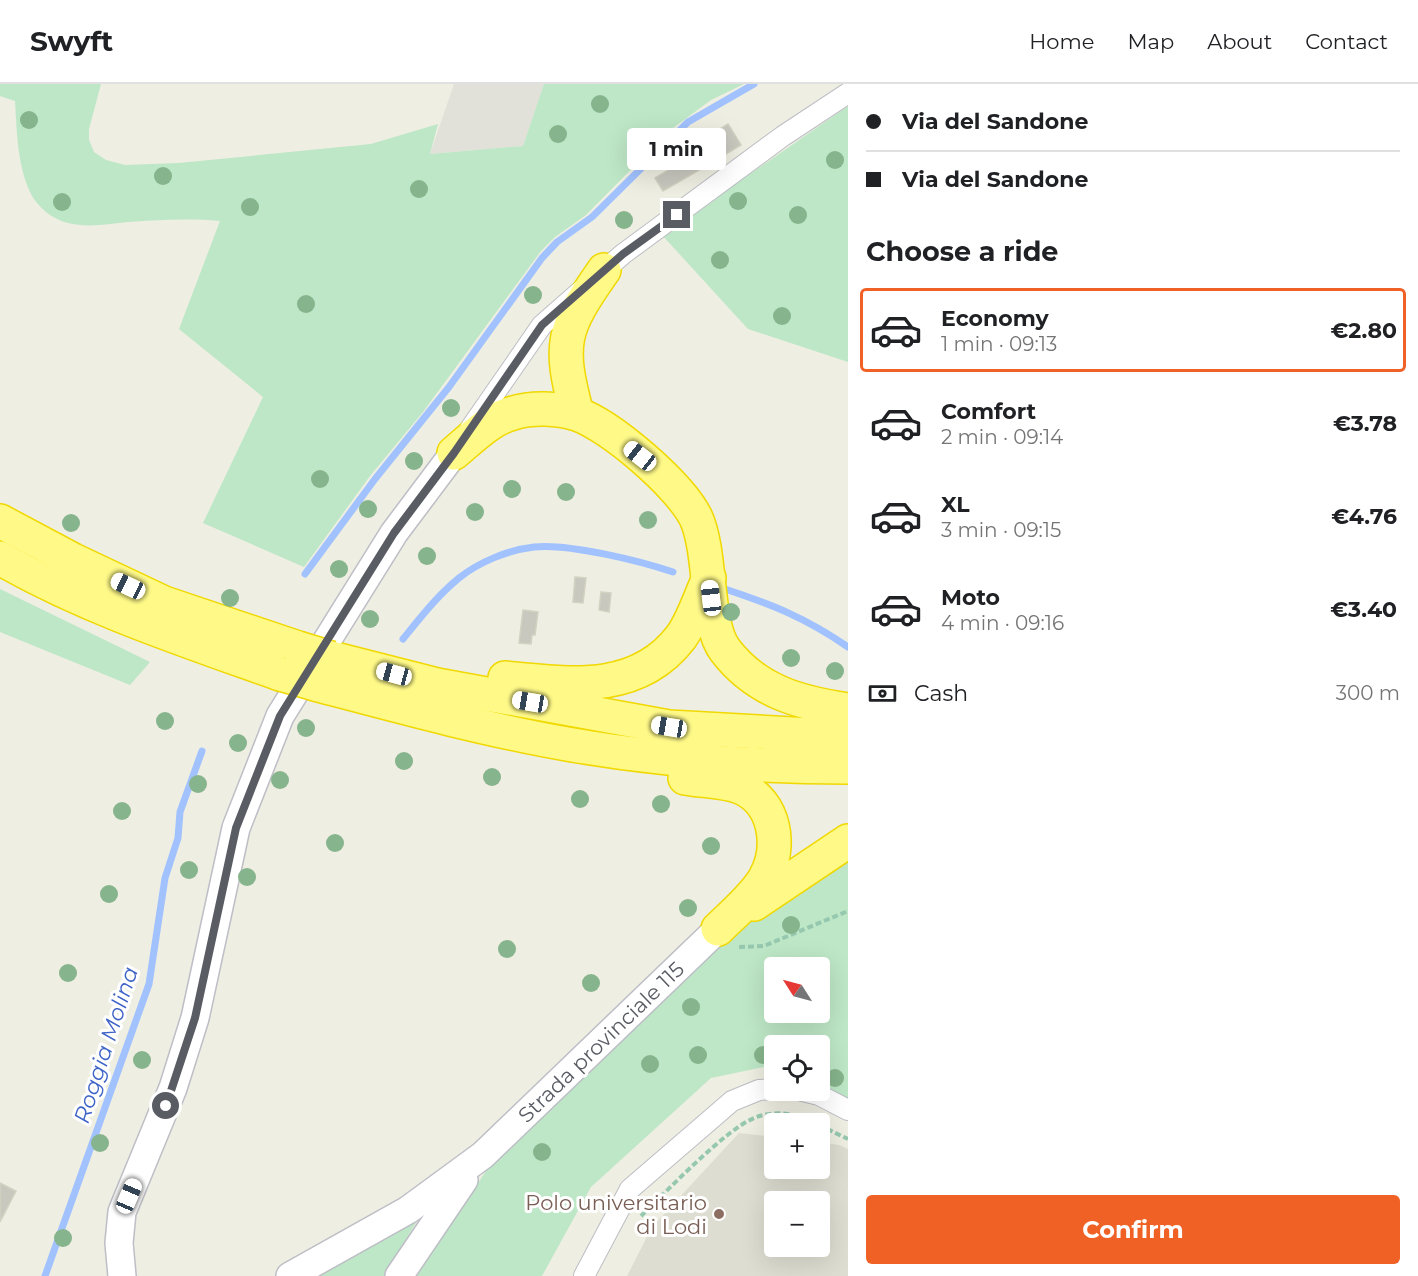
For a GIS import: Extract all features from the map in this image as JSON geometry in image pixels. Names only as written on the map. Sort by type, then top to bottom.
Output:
[{"type":"highway","points":[[577,414],[567,375],[566,339],[575,311],[604,270]]},
{"type":"highway","points":[[454,453],[496,420],[514,412],[539,409],[577,414],[611,434],[654,467],[684,500],[695,517],[703,538],[714,617],[723,647],[743,672],[794,700],[848,710]]},
{"type":"highway","points":[[0,521],[73,560],[289,661]]},
{"type":"highway","points":[[0,558],[31,576],[142,624],[323,671],[409,709],[566,744],[612,751],[746,763],[848,767]]},
{"type":"highway","points":[[437,685],[461,673],[571,684],[614,681],[652,664],[682,636],[709,578]]},
{"type":"highway","points":[[323,671],[437,685],[669,727],[848,737]]},
{"type":"highway","points":[[612,751],[636,766],[659,775],[737,786],[749,791],[766,809],[772,823],[773,858],[764,880],[714,933]]},
{"type":"highway","points":[[714,933],[790,878],[848,841]]},
{"type":"main road","points":[[122,1276],[119,1243],[122,1212],[173,1088],[195,1018],[236,828],[280,716],[394,533],[454,453]]},
{"type":"main road","name":"Strada provinciale 115","points":[[290,1276],[408,1210],[483,1155],[714,933]]},
{"type":"main road","name":"Strada provinciale 115","points":[[399,1276],[483,1155]]},
{"type":"street","points":[[454,453],[542,325],[604,270],[783,136],[848,93]]},
{"type":"street","points":[[584,1276],[617,1209],[630,1189],[732,1101],[764,1090]]},
{"type":"street","points":[[830,1101],[848,1110]]},
{"type":"path","points":[[714,933],[735,947],[764,946],[848,911]]},
{"type":"path","points":[[636,1226],[641,1216],[734,1131],[754,1118],[764,1117]]},
{"type":"path","points":[[830,1130],[848,1139]]},
{"type":"shaded area","points":[[454,84],[544,84],[523,146],[430,154]]},
{"type":"shaded area","name":"Polo universitario di Lodi","points":[[739,1133],[764,1136],[764,1179],[830,1179],[830,1144],[848,1149],[848,1276],[627,1276],[652,1227]]},
{"type":"green space","points":[[0,84],[101,84],[89,129],[89,140],[94,152],[106,160],[125,165],[179,163],[371,144],[438,124],[430,154],[523,146],[544,84],[744,84],[711,100],[669,131],[586,215],[555,237],[541,251],[423,412],[370,476],[304,567],[203,523],[263,397],[179,329],[220,221],[174,220],[83,225],[68,223],[51,215],[37,203],[30,192],[22,170],[18,147],[15,101],[0,96]]},
{"type":"green space","points":[[848,106],[848,362],[748,329],[662,235]]},
{"type":"green space","points":[[0,589],[150,662],[130,685],[0,632]]},
{"type":"green space","points":[[848,858],[848,1100],[830,1092],[830,1035],[764,1035],[764,1067],[711,1078],[591,1187],[542,1276],[416,1276],[494,1159],[735,931]]},
{"type":"green space","points":[[418,1219],[384,1276],[315,1276]]},
{"type":"building","points":[[728,124],[741,145],[701,169],[689,148]]},
{"type":"building","points":[[693,155],[701,169],[663,191],[655,178]]},
{"type":"building","points":[[575,577],[586,578],[583,603],[573,602]]},
{"type":"building","points":[[601,592],[611,593],[609,612],[599,610]]},
{"type":"building","points":[[523,610],[538,612],[535,635],[532,635],[531,644],[519,643]]},
{"type":"building","points":[[0,1183],[16,1191],[0,1222]]},
{"type":"waterway","points":[[305,574],[375,479],[449,387],[542,258],[557,242],[592,217],[688,122],[754,84]]},
{"type":"waterway","points":[[403,639],[422,615],[459,578],[485,562],[514,551],[548,546],[584,550],[673,572]]},
{"type":"waterway","points":[[725,589],[789,613],[848,647]]},
{"type":"waterway","name":"Roggia Molina","points":[[45,1276],[149,984],[165,878],[178,838],[180,812],[202,751]]},
{"type":"place","name":"Polo universitario di Lodi","points":[[719,1214]]},
{"type":"route","points":[[166,1106],[195,1018],[236,828],[280,716],[394,533],[454,453],[542,325],[623,254],[677,215]]}]
